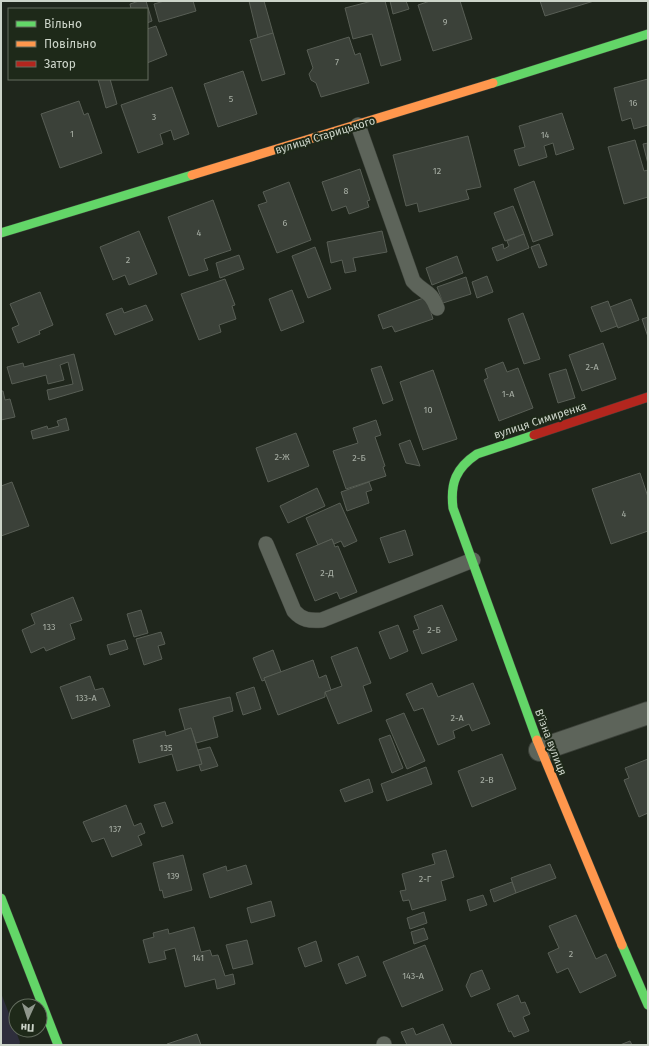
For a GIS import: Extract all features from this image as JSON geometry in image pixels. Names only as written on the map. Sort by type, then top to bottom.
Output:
[{"type":"street","name":"вулиця Старицького","points":[[1,233],[358,125],[648,34]]},
{"type":"street","name":"вулиця Симиренка","points":[[452,482],[466,461],[477,454],[648,397]]},
{"type":"street","name":"В'їзна вулиця","points":[[452,482],[451,495],[453,508],[473,560],[540,750],[648,1005]]},
{"type":"street","points":[[540,750],[648,713]]},
{"type":"street","points":[[1,898],[58,1045]]},
{"type":"lane","points":[[358,125],[413,281],[418,288],[433,296],[437,308]]},
{"type":"lane","points":[[266,544],[294,611],[300,618],[310,621],[322,620],[473,560]]},
{"type":"shaded area","points":[[1,993],[8,1011],[8,1038],[18,1038],[20,1042],[19,1045],[1,1045]]},
{"type":"building","points":[[139,1],[146,1],[152,21],[148,23],[148,8],[131,8],[130,4]]},
{"type":"building","points":[[164,1],[193,1],[196,11],[159,22],[154,4]]},
{"type":"building","points":[[249,1],[264,1],[273,33],[258,38]]},
{"type":"building","points":[[372,1],[385,1],[401,60],[381,66],[372,34],[353,39],[345,8]]},
{"type":"building","points":[[390,1],[406,1],[409,9],[393,14]]},
{"type":"building","points":[[430,1],[460,1],[472,39],[433,51],[418,5]]},
{"type":"building","points":[[540,1],[594,1],[545,16]]},
{"type":"building","points":[[156,26],[167,55],[148,63],[148,29]]},
{"type":"building","points":[[273,33],[285,74],[262,81],[250,40]]},
{"type":"building","points":[[349,37],[355,55],[360,53],[369,83],[321,97],[316,83],[311,80],[309,74],[313,68],[307,50]]},
{"type":"building","points":[[243,71],[257,114],[218,127],[204,84]]},
{"type":"building","points":[[648,79],[648,125],[634,129],[631,118],[622,121],[614,88]]},
{"type":"building","points":[[98,80],[110,80],[117,104],[106,108]]},
{"type":"building","points":[[172,87],[189,134],[174,140],[171,130],[160,134],[163,144],[138,153],[121,105]]},
{"type":"building","points":[[79,101],[84,115],[88,113],[102,153],[60,168],[41,114]]},
{"type":"building","points":[[562,113],[574,149],[556,155],[553,143],[544,146],[547,157],[519,166],[514,150],[525,147],[519,126]]},
{"type":"building","points":[[468,136],[481,187],[466,190],[469,199],[419,212],[417,203],[406,206],[393,155]]},
{"type":"building","points":[[635,140],[644,171],[648,170],[648,197],[624,204],[608,147]]},
{"type":"building","points":[[648,143],[648,164],[643,144]]},
{"type":"building","points":[[360,169],[370,200],[367,201],[369,207],[349,214],[346,206],[332,211],[322,182]]},
{"type":"building","points":[[534,181],[553,235],[533,242],[514,189]]},
{"type":"building","points":[[289,182],[311,240],[277,253],[258,205],[267,202],[263,192]]},
{"type":"building","points":[[213,200],[231,250],[204,259],[208,270],[189,276],[168,217]]},
{"type":"building","points":[[513,206],[524,234],[505,241],[494,213]]},
{"type":"building","points":[[139,231],[157,274],[129,285],[125,275],[113,280],[100,247]]},
{"type":"building","points":[[382,231],[387,252],[353,258],[356,271],[345,273],[342,260],[331,263],[327,242]]},
{"type":"building","points":[[524,234],[529,248],[497,261],[492,248],[503,244],[504,249],[509,246],[507,241]]},
{"type":"building","points":[[539,244],[547,265],[539,268],[531,247]]},
{"type":"building","points":[[315,247],[331,289],[308,298],[292,256]]},
{"type":"building","points":[[239,255],[244,269],[220,278],[216,263]]},
{"type":"building","points":[[457,256],[463,273],[432,285],[426,268]]},
{"type":"building","points":[[487,276],[493,292],[477,298],[472,282]]},
{"type":"building","points":[[466,277],[471,294],[443,303],[437,287]]},
{"type":"building","points":[[225,279],[235,305],[232,306],[236,319],[219,325],[221,332],[199,340],[181,294]]},
{"type":"building","points":[[292,290],[304,322],[281,331],[269,299]]},
{"type":"building","points":[[40,292],[53,325],[39,331],[40,334],[18,343],[12,328],[19,325],[10,304]]},
{"type":"building","points":[[426,297],[433,319],[395,332],[392,326],[383,329],[378,315]]},
{"type":"building","points":[[631,299],[639,320],[618,328],[610,307]]},
{"type":"building","points":[[608,301],[617,326],[601,332],[591,307]]},
{"type":"building","points":[[146,305],[153,320],[115,335],[106,314],[122,308],[124,313]]},
{"type":"building","points":[[523,313],[540,359],[524,364],[508,319]]},
{"type":"building","points":[[648,317],[648,337],[642,319]]},
{"type":"building","points":[[603,343],[616,379],[582,391],[569,355]]},
{"type":"building","points":[[74,354],[83,390],[49,400],[47,390],[73,384],[68,362],[60,365],[64,380],[48,384],[46,375],[12,384],[7,367],[23,363],[24,367]]},
{"type":"building","points":[[503,362],[507,372],[518,368],[533,408],[499,421],[484,380],[488,378],[485,369]]},
{"type":"building","points":[[381,366],[393,400],[383,404],[371,369]]},
{"type":"building","points":[[566,369],[575,398],[558,403],[549,374]]},
{"type":"building","points":[[433,370],[457,439],[423,450],[400,382]]},
{"type":"building","points":[[1,391],[3,391],[5,400],[10,399],[15,417],[1,420]]},
{"type":"building","points":[[66,418],[69,430],[33,439],[31,431],[47,426],[48,429],[59,426],[57,421]]},
{"type":"building","points":[[376,420],[381,435],[375,437],[385,466],[383,467],[386,476],[346,489],[333,451],[358,443],[353,428]]},
{"type":"building","points":[[296,433],[309,466],[268,482],[256,448]]},
{"type":"building","points":[[410,440],[420,466],[406,463],[399,444]]},
{"type":"building","points":[[640,473],[648,497],[648,531],[611,544],[592,489]]},
{"type":"building","points":[[12,482],[29,526],[1,536],[1,486]]},
{"type":"building","points":[[369,482],[372,490],[366,492],[369,503],[347,511],[341,492]]},
{"type":"building","points":[[317,488],[325,506],[288,523],[280,506]]},
{"type":"building","points":[[340,503],[357,541],[344,547],[341,541],[334,544],[332,539],[318,545],[306,518]]},
{"type":"building","points":[[405,530],[413,555],[389,563],[380,538]]},
{"type":"building","points":[[332,539],[335,547],[338,546],[357,592],[340,599],[337,592],[315,601],[296,554]]},
{"type":"building","points":[[73,597],[82,620],[70,624],[75,639],[46,651],[44,647],[31,653],[22,630],[35,624],[31,614]]},
{"type":"building","points":[[442,605],[457,640],[422,654],[413,631],[419,629],[414,616]]},
{"type":"building","points":[[141,610],[148,633],[134,637],[127,614]]},
{"type":"building","points":[[398,625],[408,651],[390,659],[379,632]]},
{"type":"building","points":[[161,632],[165,644],[158,646],[162,659],[144,665],[136,639]]},
{"type":"building","points":[[125,640],[128,649],[110,655],[107,645]]},
{"type":"building","points":[[357,647],[371,683],[363,686],[372,711],[338,724],[325,692],[342,686],[331,657]]},
{"type":"building","points":[[273,650],[281,672],[264,678],[265,680],[262,681],[253,658]]},
{"type":"building","points":[[313,660],[319,678],[326,675],[331,690],[325,692],[325,697],[278,715],[264,678]]},
{"type":"building","points":[[90,676],[95,690],[103,688],[110,706],[72,719],[60,687]]},
{"type":"building","points":[[432,683],[438,697],[473,683],[490,724],[472,731],[469,724],[453,731],[455,738],[438,745],[423,708],[414,711],[406,694]]},
{"type":"building","points":[[254,687],[261,709],[243,715],[236,693]]},
{"type":"building","points":[[230,697],[233,711],[213,717],[218,737],[196,743],[191,728],[185,730],[179,709]]},
{"type":"building","points":[[404,713],[425,761],[407,769],[386,720]]},
{"type":"building","points":[[191,728],[202,764],[177,771],[172,754],[139,763],[133,740],[165,731],[166,736]]},
{"type":"building","points":[[390,735],[403,768],[392,773],[379,739]]},
{"type":"building","points":[[210,747],[218,766],[201,771],[199,765],[202,764],[198,750]]},
{"type":"building","points":[[502,754],[516,789],[472,807],[458,771]]},
{"type":"building","points":[[648,759],[648,813],[639,817],[624,780],[629,778],[625,768]]},
{"type":"building","points":[[426,767],[432,784],[387,801],[381,784]]},
{"type":"building","points":[[369,779],[373,792],[345,802],[340,790]]},
{"type":"building","points":[[165,802],[173,823],[162,827],[154,805]]},
{"type":"building","points":[[126,805],[134,826],[141,823],[145,833],[138,836],[142,845],[112,857],[104,838],[92,842],[83,822]]},
{"type":"building","points":[[446,850],[454,877],[441,881],[446,900],[412,910],[409,900],[403,901],[400,891],[406,890],[402,874],[435,864],[432,854]]},
{"type":"building","points":[[183,855],[192,890],[164,898],[162,890],[160,891],[153,863]]},
{"type":"building","points":[[550,864],[556,878],[516,893],[511,878]]},
{"type":"building","points":[[246,865],[252,884],[210,898],[203,874],[226,866],[227,871]]},
{"type":"building","points":[[512,882],[516,893],[494,902],[490,890]]},
{"type":"building","points":[[483,895],[487,905],[470,911],[467,900]]},
{"type":"building","points":[[271,901],[275,916],[251,923],[247,908]]},
{"type":"building","points":[[424,912],[427,923],[410,929],[407,918]]},
{"type":"building","points":[[576,915],[596,959],[606,954],[616,976],[580,993],[568,968],[557,973],[548,953],[559,948],[549,926]]},
{"type":"building","points":[[194,927],[201,952],[210,950],[212,956],[218,955],[225,976],[233,974],[235,984],[217,989],[215,979],[185,987],[175,948],[164,951],[166,959],[149,963],[143,940],[154,937],[153,933],[168,929],[169,934]]},
{"type":"building","points":[[424,928],[428,939],[414,944],[411,932]]},
{"type":"building","points":[[247,940],[253,964],[233,969],[226,945]]},
{"type":"building","points":[[316,941],[322,961],[305,967],[298,948]]},
{"type":"building","points":[[425,945],[443,990],[402,1007],[383,962]]},
{"type":"building","points":[[358,956],[366,976],[346,984],[338,964]]},
{"type":"building","points":[[482,970],[490,989],[471,997],[466,986],[471,974]]},
{"type":"building","points":[[518,995],[521,1003],[525,1002],[530,1014],[523,1017],[529,1031],[514,1037],[511,1031],[509,1032],[497,1004]]},
{"type":"building","points":[[443,1024],[452,1045],[407,1045],[401,1032],[413,1028],[416,1035]]},
{"type":"building","points":[[197,1034],[201,1045],[167,1045],[167,1044]]},
{"type":"building","points":[[630,1041],[632,1045],[620,1045]]},
{"type":"traffic: fast","points":[[493,83],[648,34]]},
{"type":"traffic: fast","points":[[1,233],[192,175]]},
{"type":"traffic: fast","points":[[534,435],[477,454],[470,459],[459,471],[456,477],[452,499],[453,508],[537,740]]},
{"type":"traffic: fast","points":[[1,898],[58,1045]]},
{"type":"traffic: fast","points":[[622,945],[648,1005]]},
{"type":"traffic: slow","points":[[192,175],[493,83]]},
{"type":"traffic: slow","points":[[537,740],[622,945]]},
{"type":"traffic: jam","points":[[534,435],[648,397]]}]
